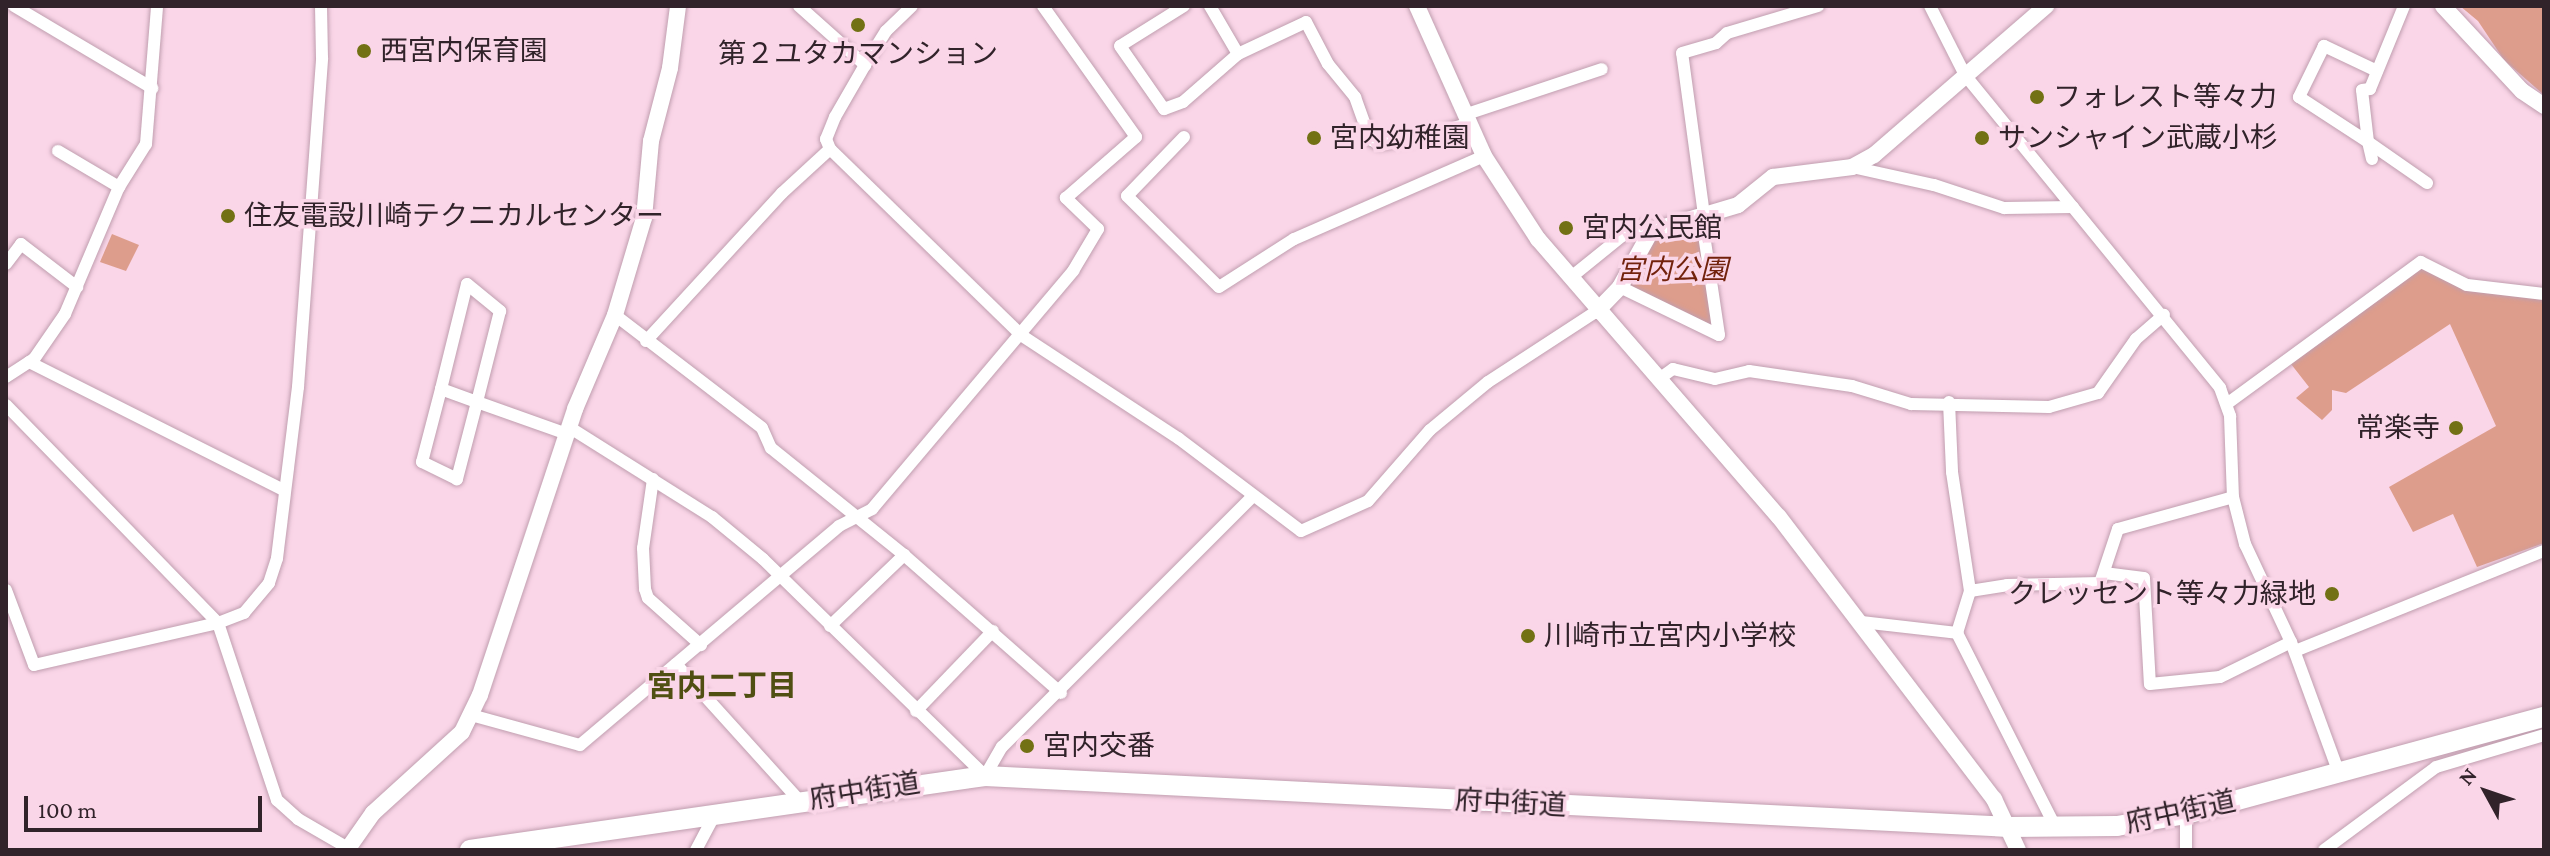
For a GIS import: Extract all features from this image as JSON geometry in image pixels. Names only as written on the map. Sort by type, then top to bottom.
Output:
[{"type":"highway","name":"府中街道","points":[[470,850],[985,776],[2009,827],[2117,826],[2186,814],[2544,717]]},
{"type":"street","points":[[14,6],[152,88]]},
{"type":"street","points":[[6,377],[46,346],[77,287],[119,187],[146,144],[157,6]]},
{"type":"street","points":[[6,590],[34,665],[218,623],[244,613],[269,583],[277,558],[298,387],[322,58],[321,6]]},
{"type":"street","points":[[6,405],[218,623],[277,800],[298,819],[347,849],[373,813],[450,746],[471,715],[498,648],[568,430],[615,315],[644,218],[651,141],[670,68],[678,6]]},
{"type":"street","points":[[799,6],[865,65]]},
{"type":"street","points":[[912,6],[886,31],[835,117],[826,139],[830,149],[1021,335],[1178,438],[1301,531],[1368,501],[1430,430],[1488,382],[1597,311],[1620,287],[1651,231]]},
{"type":"street","points":[[471,715],[580,745],[855,516],[872,509],[925,451],[1073,271],[1098,229],[1066,198],[1136,137],[1043,6]]},
{"type":"street","points":[[1184,6],[1120,46],[1164,109],[1183,102],[1238,54],[1306,22],[1328,64],[1355,97],[1370,139],[1379,144],[1414,139],[1602,69]]},
{"type":"street","points":[[1210,6],[1238,54]]},
{"type":"street","points":[[1417,6],[1484,156],[1538,239],[1597,311],[1779,517],[1994,799],[2018,850]]},
{"type":"street","points":[[1620,287],[1719,335],[1682,53],[1716,43],[1727,33],[1818,6]]},
{"type":"street","points":[[1930,6],[1965,75],[2164,315],[2228,403],[2233,497],[2245,544],[2293,647],[2339,773]]},
{"type":"street","points":[[1852,167],[1904,131],[2046,6]]},
{"type":"street","points":[[2372,159],[2362,90],[2370,89],[2404,6]]},
{"type":"street","points":[[2443,6],[2522,91],[2544,106]]},
{"type":"street","points":[[2377,71],[2324,46],[2299,97],[2427,183]]},
{"type":"street","points":[[1184,137],[1127,196],[1219,287],[1294,239],[1484,156]]},
{"type":"street","points":[[646,341],[782,193],[830,149]]},
{"type":"street","points":[[58,151],[119,187]]},
{"type":"street","points":[[1570,278],[1622,236],[1643,227],[1651,231],[1738,205],[1773,177],[1852,167],[1934,185],[2004,208],[2073,207]]},
{"type":"street","points":[[6,264],[21,244],[77,287]]},
{"type":"street","points":[[2228,403],[2421,262],[2467,285],[2544,294]]},
{"type":"street","points":[[467,284],[500,311],[477,402],[457,479],[422,462],[467,284]]},
{"type":"street","points":[[615,315],[762,428],[771,448],[904,555],[1061,693]]},
{"type":"street","points":[[1659,379],[1673,369],[1715,379],[1749,371],[1843,384],[1911,404],[1949,402],[2049,407],[2098,393],[2136,339],[2164,315]]},
{"type":"street","points":[[29,362],[283,490]]},
{"type":"street","points":[[441,389],[568,430],[712,517],[783,577],[985,776],[1002,747],[1061,693],[1253,496]]},
{"type":"street","points":[[1949,402],[1952,472],[1970,591],[1957,633],[2055,826]]},
{"type":"street","points":[[653,479],[643,548],[645,589],[648,598],[701,645]]},
{"type":"street","points":[[1970,591],[2007,585],[2100,583],[2118,529],[2233,497]]},
{"type":"street","points":[[2104,573],[2144,578],[2150,684],[2220,677],[2544,551]]},
{"type":"street","points":[[830,626],[904,555]]},
{"type":"street","points":[[1861,622],[1957,633]]},
{"type":"street","points":[[916,711],[993,631]]},
{"type":"street","points":[[676,664],[800,801]]},
{"type":"street","points":[[2324,850],[2436,767],[2544,735]]},
{"type":"street","points":[[2186,814],[2186,850]]},
{"type":"street","points":[[696,850],[715,815]]},
{"type":"green space","points":[[2460,6],[2544,6],[2544,95],[2504,60],[2478,21]]},
{"type":"green space","name":"宮内公園","points":[[1701,215],[1719,335],[1620,287],[1651,231]]},
{"type":"green space","points":[[112,234],[139,245],[126,271],[100,262]]},
{"type":"green space","points":[[2422,268],[2471,291],[2544,299],[2544,543],[2477,567],[2453,514],[2413,532],[2389,487],[2496,426],[2450,324],[2346,393],[2332,390],[2332,410],[2322,420],[2296,398],[2309,387],[2291,364]]},
{"type":"place","name":"第２ユタカマンション","points":[[858,25]]},
{"type":"place","name":"西宮内保育園","points":[[364,51]]},
{"type":"place","name":"フォレスト等々力","points":[[2037,97]]},
{"type":"place","name":"宮内幼稚園","points":[[1314,138]]},
{"type":"place","name":"サンシャイン武蔵小杉","points":[[1982,138]]},
{"type":"place","name":"住友電設川崎テクニカルセンター","points":[[228,216]]},
{"type":"place","name":"宮内公民館","points":[[1566,228]]},
{"type":"place","name":"常楽寺","points":[[2456,428]]},
{"type":"place","name":"クレッセント等々力緑地","points":[[2332,594]]},
{"type":"place","name":"川崎市立宮内小学校","points":[[1528,636]]},
{"type":"place","name":"宮内交番","points":[[1027,746]]},
{"type":"district","name":"宮内二丁目","points":[[722,686]]}]
